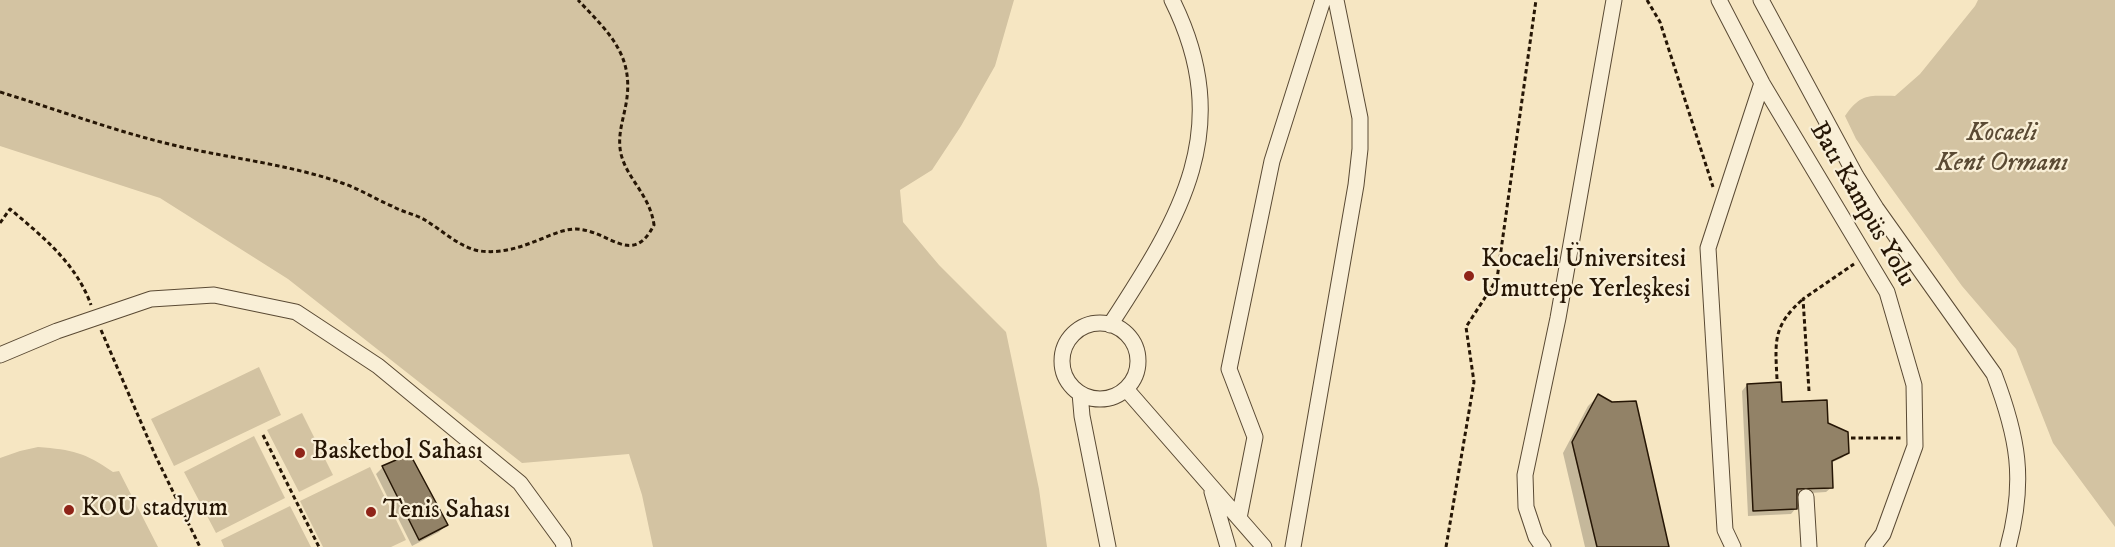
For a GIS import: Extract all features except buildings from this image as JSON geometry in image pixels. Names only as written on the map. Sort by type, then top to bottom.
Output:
[{"type":"street","points":[[1110,325],[1144,273],[1170,225],[1187,188],[1196,154],[1200,125],[1198,72],[1189,39],[1172,0]]},
{"type":"street","points":[[1239,518],[1255,437],[1229,369],[1272,161],[1323,0]]},
{"type":"street","points":[[1293,547],[1356,185],[1360,148],[1360,118],[1336,0]]},
{"type":"street","points":[[1543,547],[1536,537],[1526,507],[1525,476],[1558,318],[1614,0]]},
{"type":"street","name":"Batı Kampüs Yolu","points":[[1719,0],[1762,83],[1887,292],[1914,385],[1915,446],[1883,534],[1874,547]]},
{"type":"street","points":[[1761,0],[1833,137],[1861,184],[1994,374],[2006,404],[2016,442],[2017,513],[2008,547]]},
{"type":"street","points":[[1734,547],[1725,530],[1707,248],[1762,83]]},
{"type":"street","points":[[0,355],[57,331],[151,299],[213,295],[296,312],[378,366],[520,483],[563,542],[564,547]]},
{"type":"street","points":[[1093,323],[1110,325],[1128,334],[1135,344],[1138,368],[1134,380],[1116,396],[1104,399],[1091,398],[1070,385],[1064,374],[1062,361],[1064,348],[1071,336],[1080,328],[1093,323]]},
{"type":"street","points":[[1126,389],[1264,547]]},
{"type":"street","points":[[1080,393],[1082,416],[1108,547]]},
{"type":"street","points":[[1211,486],[1228,547]]},
{"type":"street","points":[[1806,497],[1809,547]]},
{"type":"path","points":[[0,92],[164,143],[311,172],[357,188],[392,207],[423,219],[477,251],[500,252],[521,247],[567,229],[595,232],[621,244],[636,246],[650,234],[654,225],[652,211],[622,157],[620,148],[619,140],[629,88],[624,56],[613,37],[578,0]]},
{"type":"path","points":[[1446,547],[1474,382],[1466,327],[1497,279],[1536,0]]},
{"type":"path","points":[[1647,0],[1660,22],[1720,210]]},
{"type":"path","points":[[0,223],[10,209],[54,246],[85,288],[156,457],[200,547]]},
{"type":"path","points":[[1777,379],[1775,341],[1786,314],[1803,299],[1866,256]]},
{"type":"path","points":[[1803,299],[1809,391]]},
{"type":"path","points":[[263,435],[319,547]]},
{"type":"path","points":[[1851,438],[1915,438]]},
{"type":"green space","points":[[0,0],[1014,0],[995,66],[961,126],[932,170],[900,190],[903,222],[939,265],[1006,332],[1039,489],[1047,547],[653,547],[642,495],[629,454],[522,463],[288,279],[160,198],[0,146]]},
{"type":"green space","name":"Kocaeli Kent Ormanı","points":[[1978,0],[2115,0],[2115,527],[2053,443],[2016,349],[1962,286],[1856,139],[1845,116],[1856,103],[1866,97],[1895,96],[1920,74]]},
{"type":"green space","points":[[259,367],[281,415],[174,466],[151,419]]},
{"type":"green space","name":"Basketbol Sahası","points":[[302,413],[333,475],[299,492],[267,430]]},
{"type":"green space","points":[[254,436],[285,498],[216,533],[184,472]]},
{"type":"green space","name":"KOU stadyum","points":[[38,447],[78,453],[113,472],[119,471],[158,547],[0,547],[0,458]]},
{"type":"green space","points":[[370,467],[406,540],[391,547],[323,547],[300,501]]},
{"type":"green space","name":"Tenis Sahası","points":[[290,506],[311,547],[224,547],[221,540]]},
{"type":"place","name":"Kocaeli Üniversitesi Umuttepe Yerleşkesi","points":[[1469,276]]},
{"type":"place","name":"Basketbol Sahası","points":[[300,453]]},
{"type":"place","name":"KOU stadyum","points":[[69,510]]},
{"type":"place","name":"Tenis Sahası","points":[[371,512]]}]
